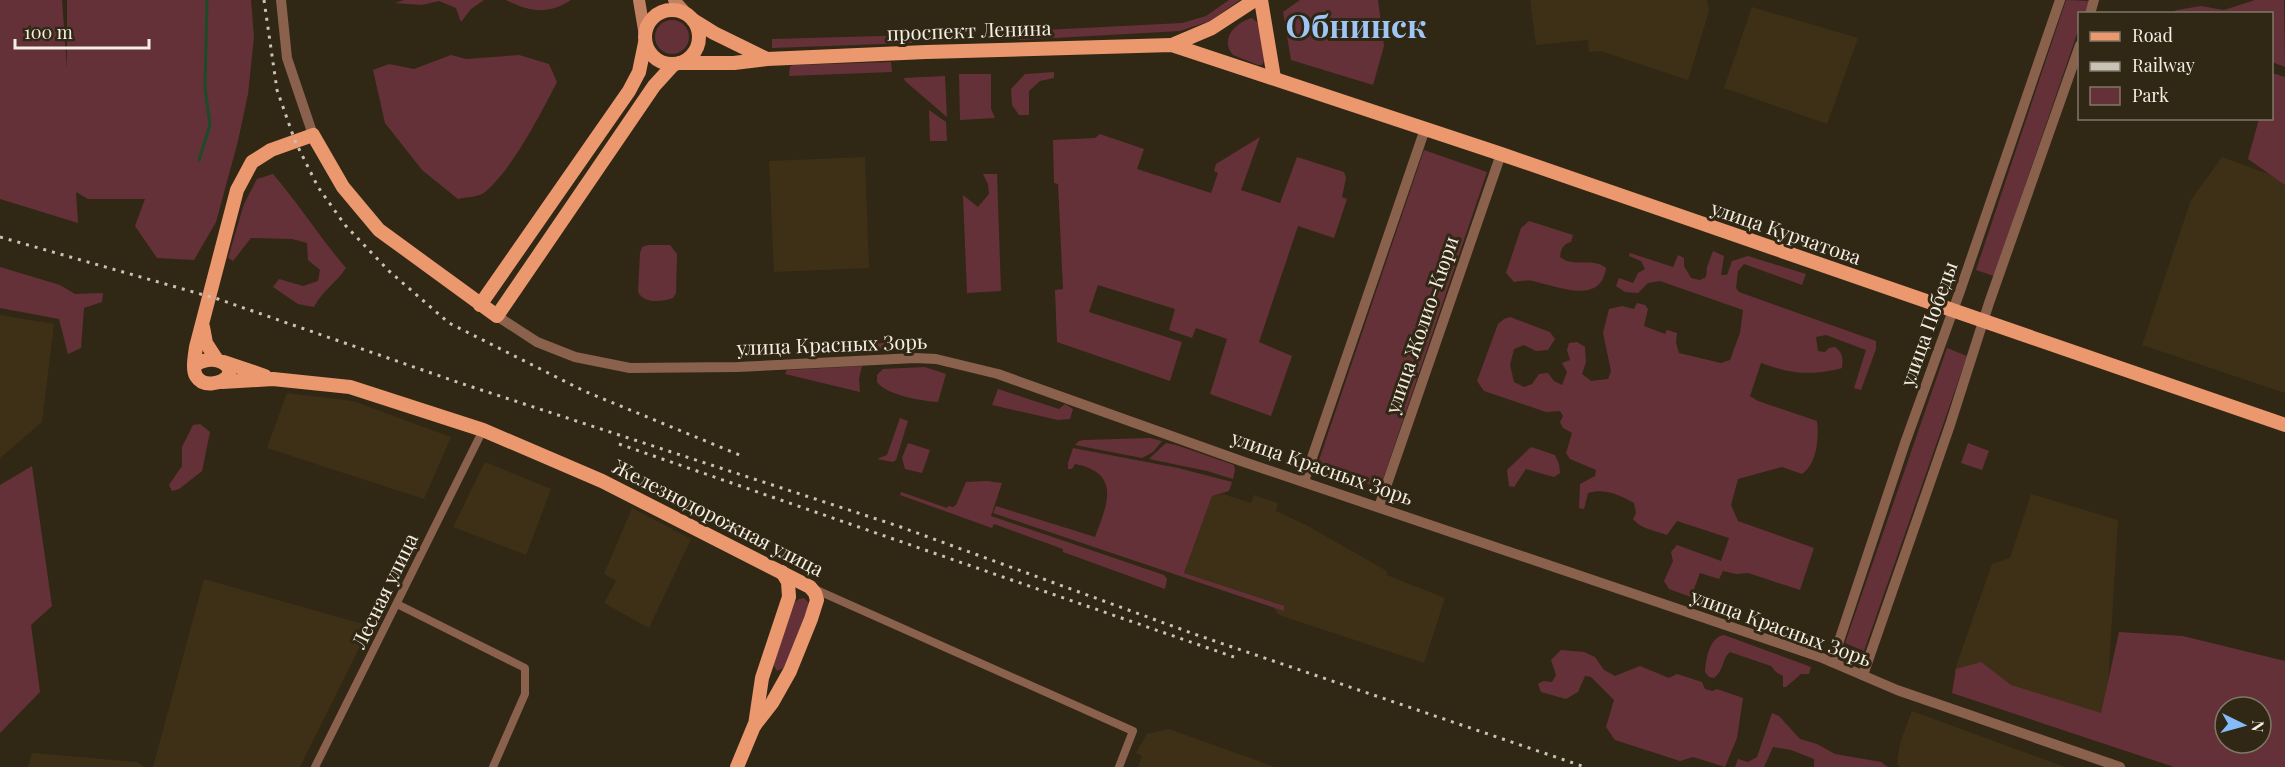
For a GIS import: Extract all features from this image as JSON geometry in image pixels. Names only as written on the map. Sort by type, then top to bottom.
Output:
[{"type":"main road","points":[[639,0],[645,39],[656,58],[677,63]]},
{"type":"main road","name":"проспект Ленина","points":[[674,0],[690,17],[714,33],[768,59]]},
{"type":"main road","points":[[1172,45],[1212,28],[1255,0]]},
{"type":"main road","points":[[1261,0],[1274,78]]},
{"type":"main road","points":[[273,379],[203,382],[195,375],[196,347],[210,289],[237,190],[252,162],[271,150],[313,135],[343,187],[379,230],[480,305],[497,316],[654,86],[677,63],[692,56],[698,44],[698,31],[690,17],[676,10],[663,11],[648,23],[639,72],[629,91],[480,305]]},
{"type":"main road","name":"проспект Ленина","points":[[677,63],[734,63],[768,59],[926,52],[1172,45]]},
{"type":"main road","name":"улица Курчатова","points":[[1172,45],[1501,154],[2285,425]]},
{"type":"main road","points":[[203,325],[206,343],[229,368],[229,375],[222,382]]},
{"type":"main road","points":[[195,364],[203,361],[221,361],[273,379]]},
{"type":"main road","name":"Железнодорожная улица","points":[[273,379],[350,387],[483,430],[602,482],[810,587]]},
{"type":"main road","points":[[737,767],[754,726],[766,665],[789,597],[788,582],[782,572]]},
{"type":"main road","points":[[754,726],[772,703],[790,670],[816,607],[816,596],[810,587],[800,587],[789,597]]},
{"type":"main road","points":[[766,665],[770,672],[776,675],[784,675],[790,670]]},
{"type":"street","points":[[281,0],[287,58],[313,135]]},
{"type":"street","name":"улица Победы","points":[[1832,662],[1905,443],[2060,0]]},
{"type":"street","points":[[1863,675],[2078,48]]},
{"type":"street","points":[[1304,481],[1425,129]]},
{"type":"street","name":"улица Жолио-Кюри","points":[[1378,507],[1501,154]]},
{"type":"street","name":"улица Красных Зорь","points":[[497,316],[537,342],[575,357],[630,368],[737,367],[915,358],[963,364],[998,374],[1832,662],[1897,690],[2120,767]]},
{"type":"street","name":"Лесная улица","points":[[315,767],[483,430]]},
{"type":"street","name":"Железнодорожная улица","points":[[810,587],[1133,731],[1119,767]]},
{"type":"street","points":[[816,607],[834,599]]},
{"type":"street","points":[[397,604],[525,668],[525,694],[494,767]]},
{"type":"shaded area","points":[[1530,0],[1707,0],[1709,11],[1688,80],[1600,51],[1589,52],[1588,40],[1536,45]]},
{"type":"shaded area","points":[[1752,7],[1858,38],[1827,124],[1724,88]]},
{"type":"shaded area","points":[[865,157],[869,268],[774,272],[769,161]]},
{"type":"shaded area","points":[[2222,157],[2285,180],[2285,393],[2142,345],[2191,200]]},
{"type":"shaded area","points":[[0,315],[54,324],[42,422],[0,458]]},
{"type":"shaded area","points":[[287,393],[353,401],[451,437],[424,499],[267,448]]},
{"type":"shaded area","points":[[485,462],[551,489],[526,555],[453,527]]},
{"type":"shaded area","points":[[1223,494],[1251,503],[1254,495],[1278,503],[1276,511],[1306,525],[1387,571],[1387,575],[1445,598],[1424,663],[1279,615],[1268,601],[1184,573],[1212,496]]},
{"type":"shaded area","points":[[2031,494],[2118,520],[2106,718],[1954,672],[1992,564],[2010,558]]},
{"type":"shaded area","points":[[632,508],[691,539],[649,628],[604,603],[616,581],[604,574]]},
{"type":"shaded area","points":[[204,579],[370,626],[300,767],[153,767]]},
{"type":"shaded area","points":[[1912,711],[2065,767],[1900,767],[1897,764],[1900,743]]},
{"type":"shaded area","points":[[1169,729],[1275,767],[1138,767],[1142,756],[1136,753],[1147,734]]},
{"type":"shaded area","points":[[32,753],[137,762],[145,767],[28,767]]},
{"type":"green space","points":[[0,0],[62,0],[67,69],[67,0],[251,0],[254,37],[248,94],[238,141],[216,222],[194,260],[157,258],[135,226],[145,199],[88,199],[76,192],[78,223],[0,199]]},
{"type":"green space","points":[[404,0],[484,0],[471,9],[461,22],[456,8],[439,1],[422,5],[395,3]]},
{"type":"green space","points":[[506,0],[571,0],[555,8],[539,10]]},
{"type":"green space","points":[[1229,0],[1240,0],[1210,21],[1180,31],[1019,40],[1024,31],[1182,23],[1206,16]]},
{"type":"green space","points":[[1300,0],[1378,0],[1384,46],[1373,85],[1291,60],[1283,12]]},
{"type":"green space","points":[[2066,0],[2089,1],[2085,12],[2078,12],[2078,31],[1994,276],[1976,270]]},
{"type":"green space","points":[[2255,0],[2284,0],[2285,67],[2273,62],[2273,12],[2172,12],[2201,6],[2224,10]]},
{"type":"green space","points":[[1252,18],[1259,24],[1264,61],[1262,65],[1233,55],[1229,49],[1231,32],[1240,23]]},
{"type":"green space","points":[[672,20],[684,25],[689,37],[684,49],[672,54],[660,49],[655,37],[660,25]]},
{"type":"green space","points":[[918,35],[911,43],[772,48],[772,39]]},
{"type":"green space","points":[[451,55],[466,59],[519,55],[549,64],[557,82],[525,140],[495,182],[482,194],[458,199],[422,170],[385,123],[373,70],[389,64],[414,69]]},
{"type":"green space","points":[[891,62],[892,72],[789,76],[790,66],[794,65]]},
{"type":"green space","points":[[1054,72],[1054,78],[1040,81],[1029,91],[1029,115],[1019,115],[1012,105],[1011,89],[1025,74]]},
{"type":"green space","points":[[2273,73],[2285,77],[2285,185],[2248,159],[2259,120],[2273,120]]},
{"type":"green space","points":[[959,74],[991,74],[991,109],[995,118],[960,120]]},
{"type":"green space","points":[[945,76],[947,117],[904,78]]},
{"type":"green space","points":[[929,110],[946,122],[947,141],[930,141]]},
{"type":"green space","points":[[1100,134],[1144,149],[1137,169],[1211,193],[1218,173],[1214,171],[1216,164],[1260,137],[1241,190],[1280,203],[1297,157],[1344,172],[1346,178],[1342,197],[1347,199],[1334,238],[1298,226],[1259,342],[1292,356],[1271,416],[1210,394],[1227,339],[1196,328],[1192,338],[1169,330],[1175,309],[1098,285],[1089,312],[1182,342],[1170,381],[1057,342],[1055,290],[1063,289],[1058,184],[1054,183],[1053,140],[1095,138]]},
{"type":"green space","points":[[1424,150],[1487,172],[1380,488],[1317,466]]},
{"type":"green space","points":[[273,174],[346,268],[314,307],[298,304],[273,287],[279,279],[303,286],[318,281],[320,270],[308,260],[307,243],[292,239],[251,238],[233,261],[228,258],[244,204],[257,179]]},
{"type":"green space","points":[[983,174],[997,174],[1001,291],[967,293],[963,195],[978,207],[989,194],[988,184]]},
{"type":"green space","points":[[1529,221],[1573,235],[1571,242],[1563,247],[1560,257],[1571,262],[1595,263],[1606,268],[1602,280],[1596,287],[1576,291],[1533,281],[1514,282],[1506,273],[1521,228]]},
{"type":"green space","points":[[670,245],[677,254],[676,293],[673,298],[659,301],[649,300],[644,299],[638,292],[640,253],[642,247]]},
{"type":"green space","points":[[1713,251],[1724,256],[1721,275],[1727,275],[1732,261],[1748,256],[1806,274],[1802,285],[1744,264],[1738,271],[1736,288],[1739,292],[1876,341],[1876,349],[1861,390],[1854,388],[1866,350],[1826,335],[1816,337],[1818,351],[1825,352],[1835,347],[1842,356],[1842,368],[1801,373],[1761,363],[1750,396],[1758,401],[1817,421],[1816,450],[1807,470],[1802,474],[1782,467],[1738,479],[1731,505],[1738,521],[1814,548],[1800,590],[1748,573],[1736,574],[1723,571],[1719,579],[1700,573],[1691,597],[1669,589],[1664,581],[1673,561],[1671,552],[1677,545],[1721,561],[1729,538],[1677,521],[1667,535],[1649,529],[1633,519],[1636,513],[1634,503],[1606,492],[1588,493],[1584,509],[1579,508],[1580,484],[1595,476],[1596,470],[1570,459],[1566,453],[1572,433],[1563,428],[1560,422],[1563,416],[1560,411],[1546,412],[1484,391],[1477,381],[1498,324],[1510,317],[1550,332],[1555,339],[1548,350],[1536,351],[1524,345],[1514,349],[1510,365],[1514,382],[1524,387],[1532,384],[1539,374],[1548,373],[1554,381],[1562,385],[1567,372],[1562,363],[1570,360],[1567,350],[1569,343],[1577,342],[1585,347],[1586,362],[1582,374],[1591,381],[1608,379],[1611,371],[1603,333],[1609,309],[1622,306],[1634,309],[1637,303],[1645,305],[1648,309],[1644,326],[1665,334],[1667,330],[1677,333],[1676,343],[1679,353],[1721,363],[1730,360],[1740,333],[1743,310],[1660,281],[1648,283],[1638,293],[1625,292],[1616,286],[1619,278],[1633,283],[1638,273],[1645,269],[1641,261],[1629,256],[1630,253],[1673,267],[1678,255],[1684,258],[1684,266],[1691,278],[1700,280],[1706,277]]},
{"type":"green space","points":[[0,267],[60,285],[75,294],[103,293],[102,302],[84,308],[81,348],[68,354],[59,319],[0,308]]},
{"type":"green space","points":[[914,342],[905,348],[827,352],[826,345]]},
{"type":"green space","points":[[1947,348],[1967,356],[1864,651],[1845,643]]},
{"type":"green space","points":[[862,366],[859,379],[860,392],[785,374],[787,370]]},
{"type":"green space","points":[[925,367],[946,374],[938,402],[896,394],[877,382],[877,375],[883,369]]},
{"type":"green space","points":[[998,389],[1059,409],[1065,404],[1073,409],[1070,419],[1058,420],[992,405]]},
{"type":"green space","points":[[900,418],[908,421],[896,460],[893,462],[877,459],[887,455]]},
{"type":"green space","points":[[200,424],[210,432],[202,471],[179,489],[172,491],[169,485],[182,466],[182,447],[193,425]]},
{"type":"green space","points":[[1150,438],[1162,441],[1153,452],[1142,458],[1075,445],[1084,440]]},
{"type":"green space","points":[[908,443],[930,450],[922,473],[905,469],[902,458]]},
{"type":"green space","points":[[1166,443],[1234,465],[1233,479],[1149,459]]},
{"type":"green space","points":[[1968,443],[1989,451],[1982,470],[1961,463]]},
{"type":"green space","points":[[1531,447],[1555,455],[1560,473],[1554,477],[1526,469],[1514,487],[1509,486],[1507,470]]},
{"type":"green space","points":[[1073,448],[1178,468],[1232,482],[1229,491],[1212,496],[1184,573],[1284,606],[1284,611],[993,513],[996,506],[1095,537],[1104,513],[1107,492],[1105,483],[1100,475],[1090,468],[1075,464],[1072,469],[1068,469]]},
{"type":"green space","points":[[32,466],[52,606],[31,625],[40,692],[0,733],[0,485]]},
{"type":"green space","points":[[966,482],[1002,483],[991,516],[1164,575],[1167,579],[1165,589],[994,524],[992,528],[900,495],[901,492],[947,508],[956,505]]},
{"type":"green space","points":[[804,598],[809,607],[784,668],[777,671],[773,664],[795,602]]},
{"type":"green space","points":[[2119,632],[2183,636],[2285,661],[2285,767],[2174,767],[1952,693],[1956,669],[1981,662],[2011,685],[2101,713]]},
{"type":"green space","points":[[1724,635],[1811,667],[1809,674],[1801,674],[1783,687],[1783,676],[1771,666],[1730,652],[1717,675],[1714,678],[1709,677],[1705,672],[1709,650],[1715,640]]},
{"type":"green space","points":[[1561,650],[1584,652],[1595,657],[1604,670],[1615,676],[1640,666],[1669,678],[1677,674],[1702,682],[1705,689],[1712,691],[1717,689],[1743,698],[1737,738],[1725,767],[1693,757],[1680,761],[1615,740],[1606,727],[1614,700],[1591,677],[1585,676],[1578,692],[1566,699],[1541,692],[1538,684],[1543,681],[1552,682],[1556,675],[1551,660]]},
{"type":"green space","points":[[1772,713],[1779,716],[1800,739],[1817,744],[1835,754],[1881,762],[1888,767],[1814,767],[1814,759],[1791,750],[1773,747],[1764,767],[1735,767],[1738,759],[1748,762],[1757,757]]},
{"type":"waterway","points":[[199,160],[210,125],[205,88],[207,0]]},
{"type":"railway","points":[[264,0],[277,90],[295,141],[318,187],[345,225],[389,271],[449,323],[584,391],[742,456]]},
{"type":"railway","points":[[0,237],[218,299],[460,383],[898,526],[1197,635],[1585,767]]},
{"type":"railway","points":[[619,444],[1234,657]]},
{"type":"district","name":"Обнинск","points":[[1356,27]]}]
